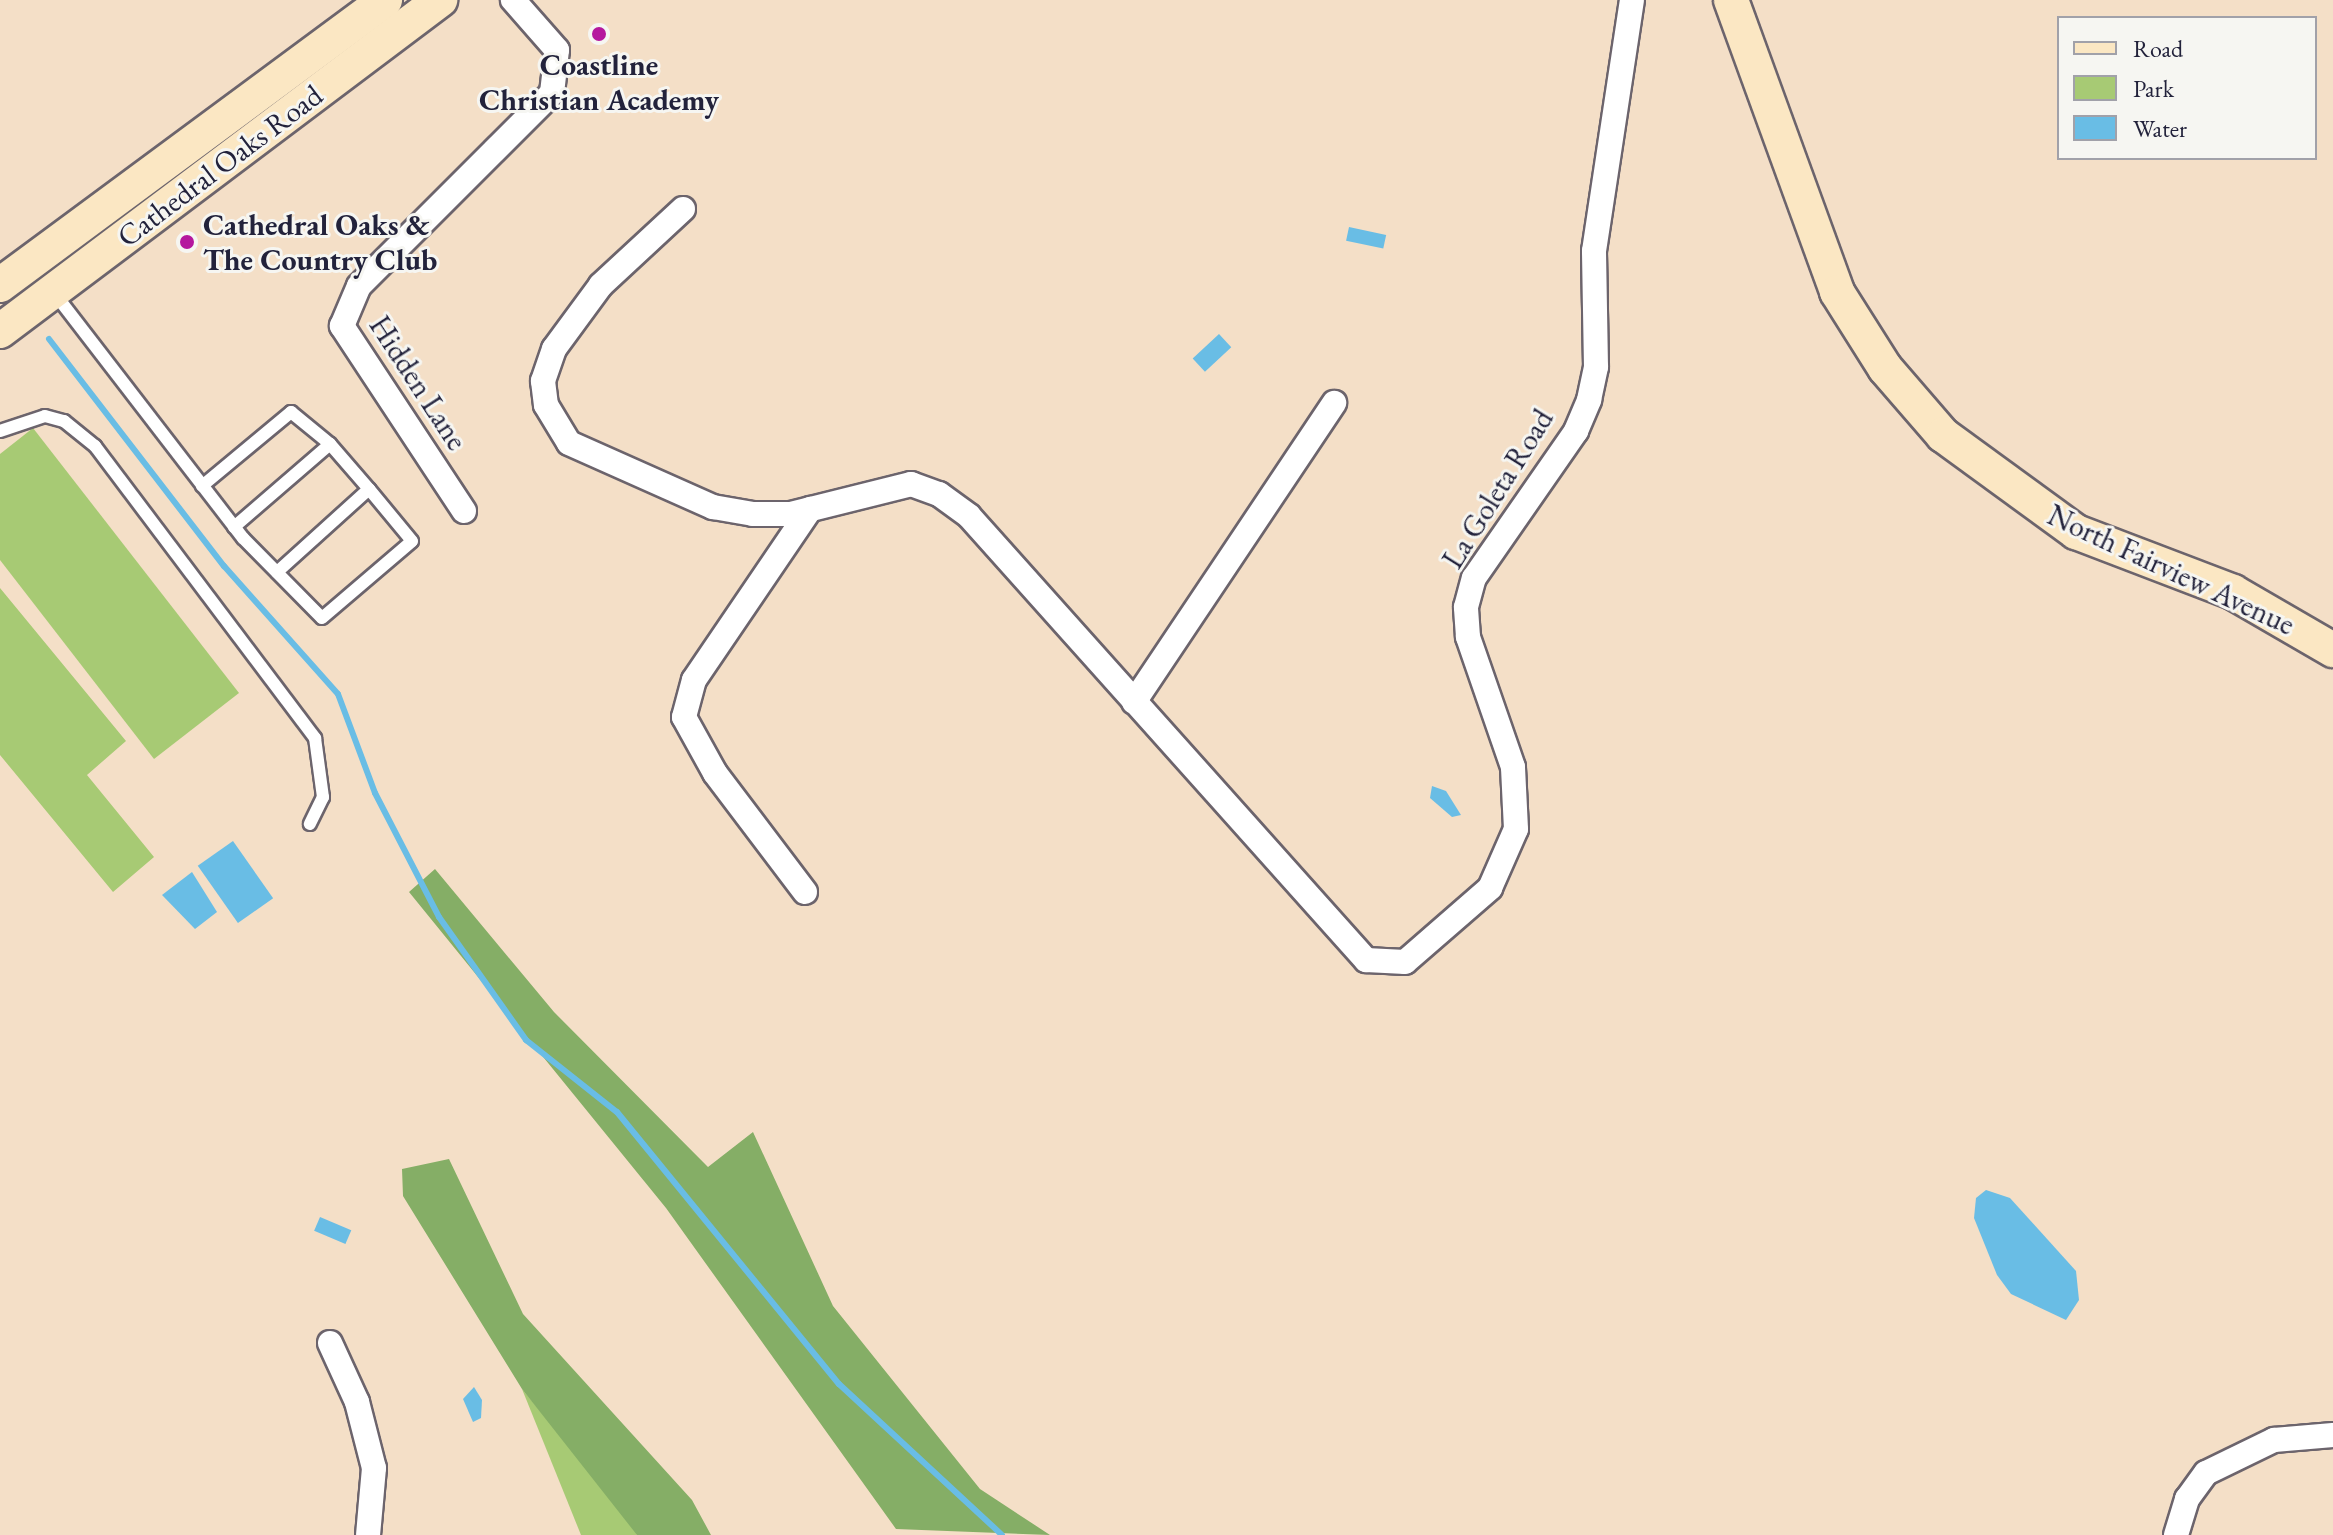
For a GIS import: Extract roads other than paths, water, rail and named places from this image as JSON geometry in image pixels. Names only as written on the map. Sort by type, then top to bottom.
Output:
[{"type":"main road","name":"Cathedral Oaks Road","points":[[0,285],[385,0]]},
{"type":"main road","name":"Cathedral Oaks Road","points":[[0,331],[440,0]]},
{"type":"main road","name":"North Fairview Avenue","points":[[1731,0],[1837,292],[1885,368],[1943,435],[2076,532],[2233,592],[2333,650]]},
{"type":"street","name":"Hidden Lane","points":[[464,511],[342,326],[359,286],[552,93],[557,50],[513,0]]},
{"type":"street","name":"La Goleta Road","points":[[683,209],[601,285],[572,322],[543,381],[546,405],[569,443],[713,507],[765,514],[810,509],[911,484],[939,494],[969,516],[1366,960],[1405,962],[1490,888],[1506,860],[1519,799],[1468,637],[1466,607],[1474,578],[1576,431],[1589,400],[1596,367],[1594,251],[1632,0]]},
{"type":"street","points":[[1134,702],[1334,403]]},
{"type":"street","points":[[805,892],[715,773],[684,717],[694,680],[810,509]]},
{"type":"street","points":[[330,1343],[357,1402],[374,1468],[368,1535]]},
{"type":"street","points":[[2176,1535],[2187,1499],[2206,1473],[2274,1440],[2333,1435]]},
{"type":"lane","points":[[53,292],[202,486],[234,527],[322,618],[412,541],[330,444],[291,412],[202,486]]},
{"type":"lane","points":[[0,431],[45,416],[64,421],[95,446],[315,738],[323,797],[310,824]]},
{"type":"lane","points":[[234,527],[330,444]]},
{"type":"lane","points":[[277,572],[369,489]]},
{"type":"water","points":[[1349,227],[1386,235],[1383,249],[1346,241]]},
{"type":"water","points":[[1219,334],[1231,347],[1205,372],[1193,359]]},
{"type":"water","points":[[1432,786],[1446,791],[1461,815],[1452,817],[1430,798]]},
{"type":"water","points":[[233,841],[273,898],[238,923],[198,866]]},
{"type":"water","points":[[192,872],[217,912],[195,929],[162,895]]},
{"type":"water","points":[[1986,1190],[2010,1198],[2076,1271],[2079,1300],[2066,1320],[2011,1294],[1997,1275],[1974,1218],[1976,1198]]},
{"type":"water","points":[[320,1217],[351,1230],[345,1244],[314,1231]]},
{"type":"water","points":[[474,1387],[482,1400],[481,1418],[473,1422],[463,1399]]},
{"type":"waterway","points":[[49,339],[224,566],[338,694],[375,793],[439,917],[526,1040],[617,1112],[839,1384],[1002,1535]]},
{"type":"place","name":"Coastline Christian Academy","points":[[599,34]]},
{"type":"place","name":"Cathedral Oaks & The Country Club","points":[[187,242]]}]
